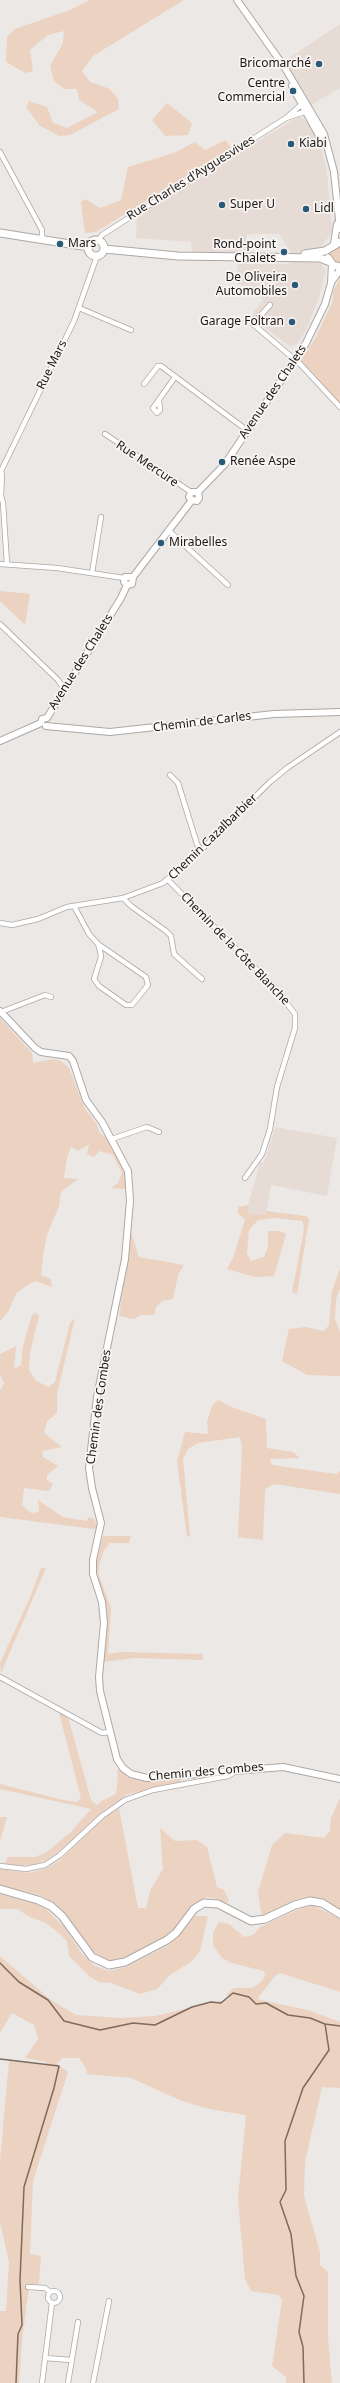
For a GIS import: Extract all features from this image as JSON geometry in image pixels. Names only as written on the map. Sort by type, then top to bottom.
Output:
[{"type":"main road","points":[[0,233],[89,246],[98,241],[103,244],[104,248]]},
{"type":"main road","points":[[279,256],[319,252],[334,245]]},
{"type":"main road","points":[[331,263],[328,255],[334,245]]},
{"type":"main road","points":[[89,246],[90,252],[97,256],[102,253],[104,248]]},
{"type":"main road","points":[[104,248],[178,256],[279,256],[320,258],[340,268]]},
{"type":"main road","points":[[0,1889],[38,1900],[51,1906],[62,1916],[92,1957],[109,1965],[125,1962],[167,1940],[176,1933],[194,1909],[204,1903],[218,1904],[251,1921],[265,1919],[295,1905],[310,1900],[322,1903],[340,1914]]},
{"type":"street","points":[[237,0],[271,50],[326,140],[336,184],[340,229]]},
{"type":"street","name":"Rue Charles d'Ayguesvives","points":[[286,118],[306,108]]},
{"type":"street","name":"Rue Charles d'Ayguesvives","points":[[98,241],[102,235],[286,118],[306,108]]},
{"type":"street","points":[[0,152],[42,230],[42,238]]},
{"type":"street","points":[[334,245],[338,218]]},
{"type":"street","name":"Rue Mars","points":[[1,472],[79,308],[97,256]]},
{"type":"street","name":"Avenue des Chalets","points":[[331,263],[331,283]]},
{"type":"street","name":"Avenue des Chalets","points":[[45,722],[121,598],[127,585],[134,582],[132,577],[192,500],[199,498],[198,492],[225,464],[295,359],[315,327],[331,283],[340,268]]},
{"type":"street","points":[[270,306],[253,324],[295,359],[340,407]]},
{"type":"street","points":[[79,308],[131,330]]},
{"type":"street","points":[[144,384],[158,366],[162,366],[248,431]]},
{"type":"street","points":[[159,400],[175,377]]},
{"type":"street","name":"Rue Mercure","points":[[105,434],[191,492]]},
{"type":"street","points":[[1,472],[1,493],[7,564]]},
{"type":"street","points":[[192,500],[189,497],[191,492],[198,492]]},
{"type":"street","points":[[92,573],[101,517]]},
{"type":"street","points":[[168,530],[228,585]]},
{"type":"street","points":[[0,564],[122,577],[129,575],[132,577]]},
{"type":"street","points":[[122,577],[127,585]]},
{"type":"street","points":[[0,624],[58,680],[64,689]]},
{"type":"street","points":[[58,680],[68,683]]},
{"type":"street","name":"Chemin de Carles","points":[[45,722],[65,727],[110,732],[274,714],[340,712]]},
{"type":"street","points":[[0,741],[45,722]]},
{"type":"street","name":"Chemin Cazalbarbier","points":[[0,923],[12,925],[38,919],[74,906],[123,898],[168,880],[201,850],[270,782],[287,768],[340,732]]},
{"type":"street","points":[[170,775],[178,783],[197,844],[201,850]]},
{"type":"street","name":"Chemin de la Côte Blanche","points":[[168,880],[273,986],[295,1014],[295,1028],[277,1087],[270,1129],[262,1154],[245,1178]]},
{"type":"street","points":[[123,898],[131,906],[166,931],[170,936],[174,954],[202,979]]},
{"type":"street","points":[[74,906],[89,934],[98,944],[146,977],[148,985],[132,1005],[126,1005],[99,986],[94,979],[101,957],[98,944]]},
{"type":"street","points":[[0,1012],[45,995],[51,997]]},
{"type":"street","name":"Chemin des Combes","points":[[0,1012],[36,1048],[42,1052],[69,1056],[73,1061],[86,1100],[112,1139],[128,1171],[130,1201],[122,1278],[97,1397],[89,1468],[91,1484],[101,1523],[93,1560],[93,1574],[104,1612],[99,1677],[110,1732],[120,1764],[127,1772],[135,1776],[156,1778],[234,1770],[283,1767],[301,1769],[340,1779]]},
{"type":"street","points":[[112,1139],[147,1127],[160,1132]]},
{"type":"street","points":[[0,1677],[102,1733],[110,1732]]},
{"type":"street","points":[[0,1866],[26,1868],[45,1864],[60,1855],[102,1816],[124,1800],[153,1790],[228,1776],[233,1773],[234,1770]]},
{"type":"street","points":[[28,2287],[45,2288],[50,2292],[58,2291],[61,2296],[58,2302],[52,2303]]},
{"type":"street","points":[[42,2383],[52,2303],[48,2298],[50,2292]]},
{"type":"street","points":[[93,2383],[109,2301]]},
{"type":"street","points":[[68,2383],[78,2322]]},
{"type":"street","points":[[45,2358],[71,2360]]},
{"type":"shaded area","points":[[90,0],[184,0],[93,56],[82,71],[90,82],[110,89],[118,99],[119,109],[70,135],[59,136],[40,126],[26,107],[29,101],[47,107],[53,123],[67,128],[98,112],[79,100],[77,89],[64,89],[54,81],[50,66],[63,43],[64,31],[48,35],[30,50],[33,71],[25,73],[6,62],[7,37],[15,29],[70,10]]},
{"type":"shaded area","points":[[340,24],[340,88],[311,105],[283,62]]},
{"type":"shaded area","points":[[167,103],[192,123],[188,135],[165,136],[152,120]]},
{"type":"shaded area","points":[[299,116],[307,121],[321,148],[327,171],[332,232],[321,247],[322,265],[326,270],[319,298],[306,330],[298,343],[291,347],[250,317],[263,300],[251,286],[239,285],[237,263],[289,264],[290,251],[279,234],[247,234],[247,253],[192,254],[191,242],[136,238],[137,216]]},
{"type":"shaded area","points":[[226,140],[231,148],[96,232],[85,233],[81,202],[85,199],[100,208],[121,200],[128,167],[174,153],[195,142],[205,150]]},
{"type":"shaded area","points":[[340,245],[340,265],[331,259],[330,254],[331,250]]},
{"type":"shaded area","points":[[340,278],[340,405],[299,363],[315,339],[333,301],[333,292]]},
{"type":"shaded area","points":[[0,591],[30,594],[25,625],[0,601]]},
{"type":"shaded area","points":[[0,1018],[32,1053],[33,1063],[53,1059],[61,1061],[69,1068],[85,1109],[96,1123],[100,1133],[107,1138],[126,1171],[126,1189],[111,1188],[118,1183],[122,1173],[113,1155],[99,1151],[94,1157],[87,1154],[89,1144],[78,1151],[71,1147],[67,1158],[64,1178],[78,1179],[61,1192],[59,1206],[47,1235],[43,1256],[41,1275],[51,1279],[52,1287],[35,1281],[26,1286],[16,1294],[8,1312],[0,1321]]},
{"type":"shaded area","points":[[275,1127],[337,1138],[327,1196],[271,1185],[266,1215],[249,1214],[248,1205],[260,1162],[264,1163]]},
{"type":"shaded area","points":[[248,1205],[249,1214],[265,1215],[266,1211],[305,1216],[309,1219],[297,1294],[292,1292],[303,1235],[304,1226],[302,1221],[274,1218],[258,1220],[249,1230],[247,1253],[251,1261],[264,1257],[268,1247],[268,1231],[279,1231],[286,1234],[274,1276],[255,1277],[227,1269],[233,1258],[245,1220],[238,1213],[238,1207]]},
{"type":"shaded area","points":[[131,1232],[139,1257],[184,1265],[178,1275],[173,1299],[162,1301],[156,1307],[154,1315],[141,1315],[134,1319],[119,1316]]},
{"type":"shaded area","points":[[340,1269],[340,1288],[336,1299],[335,1319],[340,1332],[340,1376],[307,1375],[282,1361],[289,1329],[306,1327],[324,1331],[329,1325],[332,1291]]},
{"type":"shaded area","points":[[36,1313],[39,1316],[30,1352],[29,1370],[36,1381],[49,1387],[55,1382],[70,1323],[75,1318],[57,1394],[57,1413],[47,1421],[44,1433],[62,1447],[42,1451],[43,1457],[58,1466],[47,1475],[47,1480],[53,1484],[49,1491],[24,1488],[22,1505],[31,1513],[39,1512],[38,1500],[63,1517],[86,1521],[89,1517],[94,1519],[98,1527],[94,1529],[0,1517],[0,1391],[4,1383],[0,1375],[0,1354],[16,1346],[14,1369],[21,1365],[23,1346],[32,1315]]},
{"type":"shaded area","points":[[218,1400],[234,1408],[266,1419],[267,1448],[293,1452],[300,1458],[270,1459],[272,1465],[336,1474],[340,1471],[340,1494],[274,1484],[265,1489],[263,1540],[238,1537],[242,1447],[240,1437],[198,1443],[188,1449],[183,1459],[190,1535],[187,1537],[177,1461],[185,1432],[208,1434],[207,1421],[213,1404]]},
{"type":"shaded area","points":[[103,1536],[131,1536],[129,1543],[110,1543],[104,1550],[99,1565],[99,1576],[111,1608],[108,1654],[122,1652],[203,1654],[203,1660],[135,1658],[103,1662],[107,1610],[98,1578],[96,1562]]},
{"type":"shaded area","points":[[41,1568],[46,1568],[1,1673],[0,1663],[31,1595]]},
{"type":"shaded area","points":[[59,1712],[68,1717],[91,1800],[94,1803],[98,1805],[101,1801],[116,1794],[118,1777],[117,1770],[121,1769],[129,1776],[140,1781],[180,1779],[181,1782],[128,1794],[103,1811],[64,1847],[48,1859],[36,1864],[20,1866],[5,1864],[8,1857],[35,1857],[45,1853],[71,1832],[91,1809],[0,1789],[0,1784],[63,1800],[77,1802],[81,1798]]},
{"type":"shaded area","points":[[340,1798],[340,1910],[319,1899],[310,1897],[300,1899],[262,1917],[258,1892],[272,1845],[285,1833],[324,1838],[330,1831],[331,1818]]},
{"type":"shaded area","points":[[119,1808],[138,1908],[146,1908],[150,1891],[163,1869],[160,1828],[175,1841],[197,1840],[207,1847],[217,1887],[224,1890],[229,1901],[226,1903],[217,1899],[206,1897],[188,1910],[170,1934],[133,1955],[111,1961],[103,1960],[91,1950],[70,1919],[57,1905],[40,1895],[0,1885],[0,1869],[30,1873],[47,1868],[59,1861],[103,1819]]},
{"type":"shaded area","points":[[0,1817],[7,1817],[0,1841]]},
{"type":"shaded area","points":[[0,1894],[43,1906],[65,1928],[82,1954],[95,1966],[109,1971],[126,1967],[167,1946],[179,1936],[195,1916],[208,1916],[200,1951],[191,1962],[170,1975],[157,1989],[140,1994],[111,1983],[99,1982],[89,1976],[69,1956],[67,1941],[58,1932],[44,1922],[30,1917],[17,1909],[0,1909]]},
{"type":"shaded area","points":[[310,1904],[340,1919],[340,1992],[280,1973],[275,1976],[257,1999],[311,2011],[340,2022],[340,2088],[322,2087],[305,2162],[304,2196],[320,2252],[320,2265],[328,2272],[328,2338],[332,2383],[286,2383],[286,2377],[272,2366],[282,2300],[278,2295],[251,2291],[245,2279],[238,2199],[246,2115],[209,2109],[182,2101],[131,2078],[87,2074],[86,2068],[79,2058],[62,2058],[57,2064],[68,2072],[33,2181],[30,2254],[41,2256],[39,2284],[29,2288],[22,2340],[19,2383],[0,2383],[0,2311],[6,2311],[9,2262],[0,2222],[0,2161],[9,2061],[46,2065],[47,2062],[25,2058],[38,2039],[34,2025],[12,2013],[0,2033],[0,1956],[51,2000],[76,2015],[120,2018],[155,2016],[229,1999],[227,1994],[234,1988],[252,1988],[261,1982],[265,1976],[264,1971],[231,1963],[221,1957],[213,1945],[213,1933],[219,1922],[229,1924],[244,1937],[253,1935],[260,1927]]},
{"type":"waterway","points":[[0,1963],[19,1982],[48,2000],[64,2021],[100,2030],[133,2023],[155,2025],[192,2007],[211,2002],[221,2003],[233,1993],[249,1997],[256,2004],[266,2003],[288,2015],[310,2018],[325,2024],[340,2026]]},
{"type":"waterway","points":[[304,2383],[303,2347],[299,2332],[304,2296],[296,2276],[291,2234],[280,2202],[286,2190],[285,2141],[303,2088],[329,2050],[325,2024]]},
{"type":"waterway","points":[[0,2059],[59,2066],[54,2088],[24,2187],[20,2280],[22,2325],[18,2334],[16,2383]]},
{"type":"place","name":"Bricomarché","points":[[319,64]]},
{"type":"place","name":"Centre Commercial","points":[[293,91]]},
{"type":"place","name":"Kiabi","points":[[291,144]]},
{"type":"place","name":"Super U","points":[[222,205]]},
{"type":"place","name":"Lidl","points":[[306,209]]},
{"type":"place","name":"Mars","points":[[60,244]]},
{"type":"place","name":"Rond-point Chalets","points":[[284,252]]},
{"type":"place","name":"De Oliveira Automobiles","points":[[295,285]]},
{"type":"place","name":"Garage Foltran","points":[[292,322]]},
{"type":"place","name":"Renée Aspe","points":[[222,462]]},
{"type":"place","name":"Mirabelles","points":[[161,543]]}]
